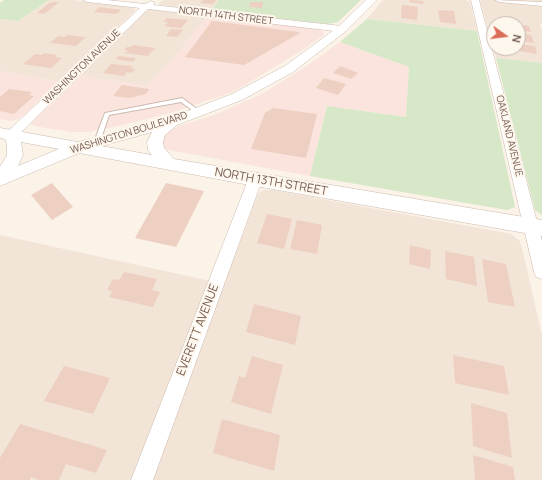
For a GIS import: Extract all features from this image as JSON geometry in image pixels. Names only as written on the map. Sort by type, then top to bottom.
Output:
[{"type":"street","name":"NORTH 14TH STREET","points":[[87,0],[151,3],[342,29]]},
{"type":"street","name":"WASHINGTON BOULEVARD","points":[[0,179],[79,147],[172,122],[237,97],[289,69],[342,29],[372,0]]},
{"type":"street","name":"OAKLAND AVENUE","points":[[475,0],[537,227],[542,272]]},
{"type":"street","points":[[499,0],[542,4]]},
{"type":"street","name":"WASHINGTON AVENUE","points":[[6,134],[151,3]]},
{"type":"street","points":[[169,164],[156,150],[155,142],[159,133],[172,122]]},
{"type":"street","name":"NORTH 13TH STREET","points":[[6,134],[255,180],[537,227]]},
{"type":"street","points":[[0,179],[9,168],[15,155],[15,145],[6,134]]},
{"type":"street","name":"EVERETT AVENUE","points":[[142,480],[255,180]]},
{"type":"lane","points":[[98,142],[107,114],[182,100],[198,112]]},
{"type":"shaded area","points":[[49,0],[72,0],[131,7],[135,9],[135,11],[60,82],[0,71],[0,19],[18,21]]},
{"type":"shaded area","points":[[163,0],[219,0],[211,11],[160,5],[159,3]]},
{"type":"shaded area","points":[[383,0],[466,0],[470,2],[477,31],[367,19]]},
{"type":"shaded area","points":[[480,0],[542,0],[542,24],[540,24],[542,29],[542,63],[496,58],[495,56],[526,56],[526,16],[486,16],[486,22]]},
{"type":"shaded area","points":[[151,9],[207,16],[176,55],[147,86],[80,76],[146,11]]},
{"type":"shaded area","points":[[207,16],[315,28],[324,33],[323,36],[299,52],[230,93],[173,112],[123,125],[87,132],[71,132],[34,126],[31,123],[80,76],[147,86],[176,55]]},
{"type":"shaded area","points":[[340,42],[409,67],[406,117],[327,106],[310,176],[164,149],[162,136],[170,129],[214,115],[260,95],[304,68]]},
{"type":"shaded area","points":[[0,71],[60,82],[19,119],[11,121],[0,119]]},
{"type":"shaded area","points":[[263,190],[273,190],[511,234],[519,240],[542,335],[542,480],[0,480],[0,235],[224,284],[258,194]]},
{"type":"green space","points":[[4,0],[49,0],[18,21],[0,19],[0,3]]},
{"type":"green space","points":[[219,0],[361,0],[338,22],[328,24],[211,11]]},
{"type":"green space","points":[[367,19],[477,31],[515,207],[507,210],[310,176],[327,106],[406,117],[409,67],[340,42]]},
{"type":"green space","points":[[496,58],[542,63],[542,215],[535,210]]},
{"type":"building","points":[[203,0],[216,0],[213,4],[200,3]]},
{"type":"building","points":[[409,0],[424,1],[423,4],[409,2]]},
{"type":"building","points":[[59,2],[44,14],[37,13],[49,3]]},
{"type":"building","points":[[250,2],[263,2],[262,8],[249,7]]},
{"type":"building","points":[[402,5],[418,7],[417,20],[401,18]]},
{"type":"building","points":[[99,7],[121,10],[116,14],[94,12]]},
{"type":"building","points":[[438,10],[454,11],[456,24],[440,22]]},
{"type":"building","points":[[167,18],[188,20],[181,28],[164,26],[168,22],[163,22]]},
{"type":"building","points":[[212,21],[300,33],[244,65],[185,57]]},
{"type":"building","points":[[526,25],[529,26],[531,32],[526,31]]},
{"type":"building","points":[[171,29],[183,30],[177,37],[166,36]]},
{"type":"building","points":[[526,34],[531,35],[534,43],[526,42]]},
{"type":"building","points":[[67,35],[86,37],[76,46],[50,43],[58,36],[65,37]]},
{"type":"building","points":[[133,45],[155,48],[148,56],[125,53],[128,50],[124,50],[127,47],[131,47]]},
{"type":"building","points":[[526,45],[535,46],[537,54],[526,52]]},
{"type":"building","points":[[44,53],[57,55],[55,57],[62,58],[51,68],[23,64],[35,54],[42,55]]},
{"type":"building","points":[[119,56],[136,58],[133,62],[115,59]]},
{"type":"building","points":[[111,64],[132,66],[131,68],[135,69],[132,73],[127,72],[124,76],[103,73]]},
{"type":"building","points":[[340,66],[358,73],[351,79],[333,73]]},
{"type":"building","points":[[324,78],[346,84],[338,95],[316,88]]},
{"type":"building","points":[[122,85],[149,89],[146,94],[129,98],[113,96]]},
{"type":"building","points":[[9,89],[32,92],[29,95],[34,96],[14,114],[0,111],[0,97]]},
{"type":"building","points":[[273,108],[317,114],[306,158],[251,149],[265,113]]},
{"type":"building","points":[[52,183],[73,207],[52,220],[31,195]]},
{"type":"building","points":[[166,183],[204,191],[176,247],[135,238]]},
{"type":"building","points":[[267,214],[292,219],[284,249],[257,243]]},
{"type":"building","points":[[297,220],[322,225],[317,254],[290,249]]},
{"type":"building","points":[[410,245],[431,250],[430,269],[409,264]]},
{"type":"building","points":[[445,251],[474,257],[477,286],[446,279]]},
{"type":"building","points":[[482,259],[506,264],[515,307],[488,302]]},
{"type":"building","points":[[124,272],[157,279],[152,290],[160,292],[153,307],[109,297],[112,291],[107,290],[113,279],[119,280]]},
{"type":"building","points":[[254,304],[301,316],[295,345],[246,332]]},
{"type":"building","points":[[453,355],[504,366],[509,395],[455,383]]},
{"type":"building","points":[[252,356],[283,365],[271,414],[231,402],[239,376],[245,378]]},
{"type":"building","points":[[64,366],[110,378],[93,414],[44,401]]},
{"type":"building","points":[[471,403],[507,413],[512,458],[473,446]]},
{"type":"building","points":[[222,419],[280,435],[274,471],[213,453]]},
{"type":"building","points":[[20,424],[107,450],[96,473],[66,464],[59,480],[39,480],[31,477],[30,480],[0,480],[0,458]]},
{"type":"building","points":[[473,455],[513,467],[515,480],[475,480]]}]
